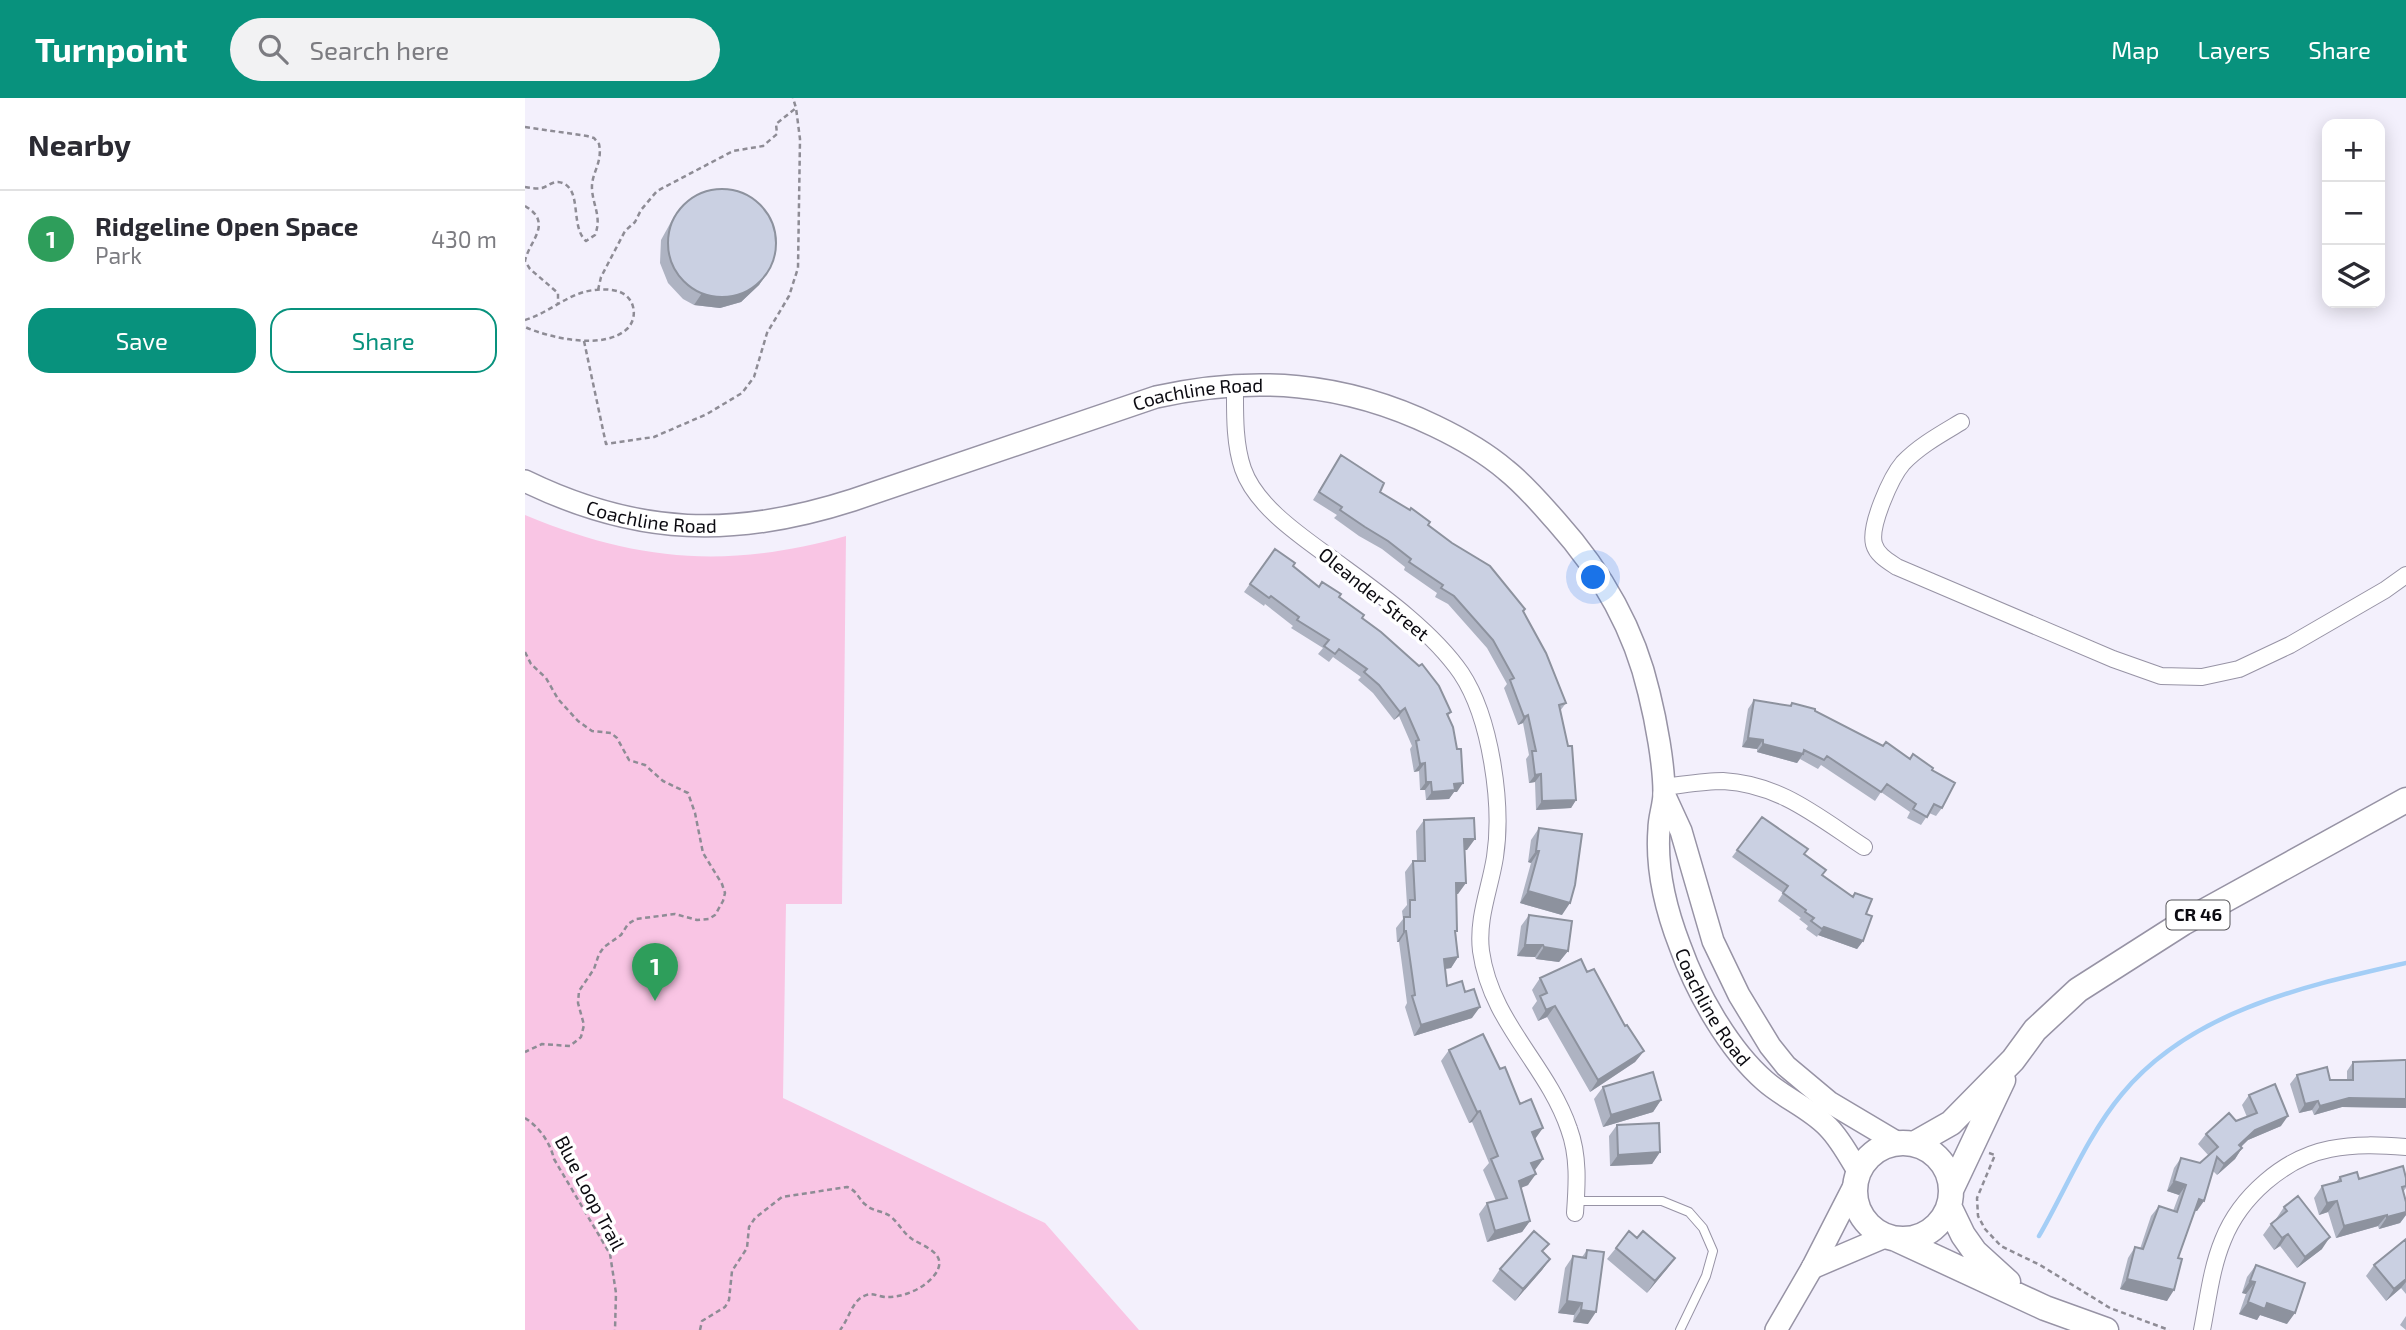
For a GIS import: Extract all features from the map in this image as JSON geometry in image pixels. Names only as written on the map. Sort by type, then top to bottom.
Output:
[{"type":"main road","name":"Coachline Road","points":[[525,481],[596,510],[648,522],[711,527],[762,523],[811,513],[853,500],[1145,400],[1184,391],[1235,385],[1282,384],[1352,395],[1391,407],[1455,436],[1493,460],[1524,486],[1591,563],[1611,594],[1626,625],[1649,693],[1663,790],[1658,830],[1664,891],[1680,946],[1703,997],[1746,1062],[1764,1081],[1827,1125],[1838,1139],[1856,1177]]},
{"type":"main road","name":"Coachline Road","points":[[1663,790],[1681,831],[1713,942],[1739,995],[1770,1046],[1786,1066],[1829,1102],[1906,1143]]},
{"type":"main road","name":"CR 46","points":[[2013,1060],[2035,1030],[2078,990],[2195,917],[2406,800]]},
{"type":"main road","points":[[1776,1330],[1812,1268],[1856,1177],[1874,1152],[1886,1145],[1906,1143],[1951,1123],[2013,1060]]},
{"type":"main road","points":[[1812,1268],[1891,1238],[1907,1239],[1928,1232],[1937,1225],[2013,1060]]},
{"type":"main road","points":[[1906,1143],[1929,1150],[1941,1161],[1949,1175],[1950,1198],[1963,1236],[1975,1252],[2030,1301]]},
{"type":"main road","points":[[1856,1177],[1854,1195],[1861,1216],[1877,1232],[2067,1318],[2106,1330]]},
{"type":"street","name":"Oleander Street","points":[[1235,385],[1235,426],[1243,470],[1261,500],[1286,524],[1409,618],[1461,674],[1476,705],[1488,742],[1498,835],[1485,896],[1481,949],[1493,996],[1505,1020],[1549,1087],[1570,1131],[1576,1158],[1576,1207]]},
{"type":"street","points":[[1961,422],[1932,439],[1902,464],[1881,503],[1873,532],[1874,545],[1884,558],[1897,567],[2161,676],[2202,677],[2239,669],[2290,645],[2406,575]]},
{"type":"street","points":[[1663,790],[1722,781],[1763,788],[1797,802],[1864,848]]},
{"type":"street","points":[[2202,1330],[2216,1259],[2230,1224],[2256,1191],[2288,1167],[2327,1149],[2372,1145],[2406,1147]]},
{"type":"lane","points":[[1576,1207],[1662,1201],[1689,1212],[1703,1228],[1713,1251],[1706,1276],[1680,1330]]},
{"type":"path","points":[[584,341],[606,444],[654,437],[707,414],[742,393],[754,377],[767,333],[789,296],[798,268],[800,139],[793,98]]},
{"type":"path","points":[[598,290],[601,276],[625,231],[635,222],[657,191],[733,151],[763,146],[777,134],[776,124],[796,108]]},
{"type":"path","points":[[525,127],[587,136],[594,138],[599,144],[600,162],[591,185],[599,218],[595,235],[586,240],[581,237],[577,228],[574,197],[566,185],[557,182],[540,188],[525,187]]},
{"type":"path","points":[[525,206],[535,214],[539,230],[525,261],[530,269],[558,293],[558,303]]},
{"type":"path","points":[[525,320],[580,293],[598,290],[621,293],[629,299],[634,318],[629,327],[620,334],[584,341],[542,335],[525,327]]},
{"type":"path","points":[[525,652],[531,664],[546,678],[558,699],[578,721],[592,731],[611,733],[632,761],[645,765],[663,781],[688,793],[703,853],[722,884],[725,896],[715,915],[709,919],[697,920],[675,914],[632,921],[621,935],[601,951],[594,968],[580,988],[578,1003],[584,1029],[579,1039],[568,1046],[542,1044],[525,1052]]},
{"type":"path","name":"Blue Loop Trail","points":[[525,1118],[545,1139],[607,1248],[616,1293],[615,1330]]},
{"type":"path","points":[[1987,1152],[1995,1155],[1977,1198],[1978,1216],[2001,1246],[2039,1265],[2110,1308],[2169,1330]]},
{"type":"path","points":[[700,1330],[702,1321],[722,1309],[729,1300],[732,1272],[747,1248],[748,1230],[755,1218],[782,1197],[847,1187],[855,1191],[866,1205],[888,1215],[911,1238],[934,1252],[939,1263],[938,1270],[931,1279],[909,1293],[889,1297],[869,1294],[863,1296],[855,1303],[851,1316],[840,1330]]},
{"type":"shaded area","points":[[525,515],[606,543],[684,556],[762,553],[846,536],[842,904],[786,904],[783,1098],[1045,1223],[1139,1330],[525,1330]]},
{"type":"building","points":[[722,189],[743,193],[760,205],[772,222],[776,243],[772,264],[760,281],[743,293],[722,297],[701,293],[684,281],[672,264],[668,243],[672,222],[684,205],[701,193]]},
{"type":"building","points":[[1341,455],[1384,483],[1380,492],[1410,510],[1411,508],[1452,543],[1490,566],[1525,609],[1523,611],[1546,653],[1566,703],[1559,705],[1568,746],[1572,746],[1576,800],[1542,801],[1541,774],[1535,775],[1532,751],[1536,751],[1528,715],[1524,717],[1510,680],[1514,678],[1493,640],[1454,596],[1441,588],[1443,585],[1409,562],[1411,559],[1388,541],[1340,510],[1342,507],[1319,492]]},
{"type":"building","points":[[1275,549],[1295,563],[1293,566],[1319,587],[1322,582],[1341,594],[1339,597],[1364,615],[1362,618],[1419,666],[1422,664],[1439,686],[1451,712],[1447,714],[1453,727],[1457,749],[1461,749],[1463,783],[1454,784],[1455,790],[1432,792],[1431,782],[1426,782],[1425,763],[1420,764],[1416,741],[1419,740],[1405,708],[1400,712],[1379,685],[1364,672],[1367,669],[1339,649],[1335,654],[1324,646],[1329,640],[1297,620],[1299,617],[1271,596],[1269,598],[1250,584]]},
{"type":"building","points":[[1754,700],[1791,706],[1792,703],[1815,709],[1883,746],[1886,742],[1910,759],[1913,754],[1933,768],[1932,770],[1955,783],[1942,808],[1934,804],[1927,817],[1913,809],[1916,804],[1887,784],[1881,792],[1827,756],[1824,760],[1804,750],[1803,754],[1763,744],[1763,740],[1748,738]]},
{"type":"building","points":[[1762,817],[1808,849],[1804,854],[1826,870],[1822,875],[1853,897],[1855,893],[1872,899],[1866,914],[1872,916],[1863,941],[1824,927],[1822,929],[1811,921],[1814,918],[1805,912],[1806,910],[1783,893],[1788,886],[1737,850]]},
{"type":"building","points":[[1474,818],[1475,839],[1464,839],[1466,883],[1456,883],[1455,931],[1458,957],[1444,959],[1447,986],[1462,981],[1465,992],[1474,989],[1480,1007],[1421,1025],[1412,996],[1415,995],[1404,931],[1404,917],[1410,917],[1410,900],[1415,900],[1413,861],[1425,861],[1424,820]]},
{"type":"building","points":[[1539,828],[1582,834],[1570,903],[1528,891],[1539,851],[1536,851]]},
{"type":"building","points":[[1529,915],[1572,921],[1568,951],[1543,945],[1525,945]]},
{"type":"building","points":[[1581,959],[1587,972],[1594,969],[1625,1026],[1627,1025],[1644,1051],[1598,1080],[1555,1006],[1546,1010],[1540,996],[1547,993],[1540,978]]},
{"type":"building","points":[[1483,1034],[1500,1069],[1505,1067],[1520,1104],[1531,1099],[1543,1128],[1532,1132],[1543,1159],[1531,1163],[1536,1174],[1519,1181],[1530,1221],[1495,1231],[1487,1203],[1507,1198],[1491,1159],[1498,1156],[1480,1111],[1477,1112],[1449,1050]]},
{"type":"building","points":[[2406,1060],[2406,1099],[2349,1098],[2320,1106],[2318,1101],[2305,1104],[2297,1075],[2327,1067],[2330,1080],[2353,1080],[2353,1062]]},
{"type":"building","points":[[1653,1072],[1661,1100],[1611,1115],[1603,1087]]},
{"type":"building","points":[[2275,1084],[2288,1116],[2255,1130],[2239,1145],[2242,1148],[2224,1164],[2217,1157],[2204,1201],[2199,1199],[2178,1258],[2182,1259],[2174,1290],[2127,1279],[2135,1247],[2143,1249],[2159,1206],[2177,1212],[2186,1185],[2174,1181],[2181,1158],[2200,1163],[2218,1147],[2206,1134],[2229,1113],[2236,1121],[2257,1113],[2249,1095]]},
{"type":"building","points":[[1659,1123],[1660,1152],[1618,1155],[1617,1125]]},
{"type":"building","points":[[2403,1166],[2406,1186],[2402,1187],[2406,1212],[2344,1226],[2337,1201],[2327,1203],[2322,1186],[2341,1181],[2340,1177],[2357,1172],[2359,1179]]},
{"type":"building","points":[[2298,1196],[2330,1237],[2305,1257],[2288,1234],[2282,1238],[2271,1224],[2287,1211],[2284,1207]]},
{"type":"building","points":[[1534,1231],[1549,1244],[1542,1251],[1550,1259],[1523,1289],[1500,1269]]},
{"type":"building","points":[[1629,1231],[1637,1238],[1643,1231],[1675,1258],[1655,1281],[1616,1248]]},
{"type":"building","points":[[2406,1239],[2406,1279],[2394,1289],[2374,1265]]},
{"type":"building","points":[[1587,1250],[1604,1252],[1596,1312],[1581,1310],[1582,1303],[1567,1301],[1573,1256],[1586,1258]]},
{"type":"building","points":[[2256,1265],[2305,1283],[2295,1313],[2267,1303],[2265,1309],[2248,1302],[2255,1282],[2250,1281]]},
{"type":"waterway","points":[[2039,1236],[2087,1145],[2109,1110],[2150,1065],[2181,1041],[2216,1022],[2290,992],[2406,963]]},
{"type":"place","name":"Ridgeline Open Space","points":[[655,1001]]}]
